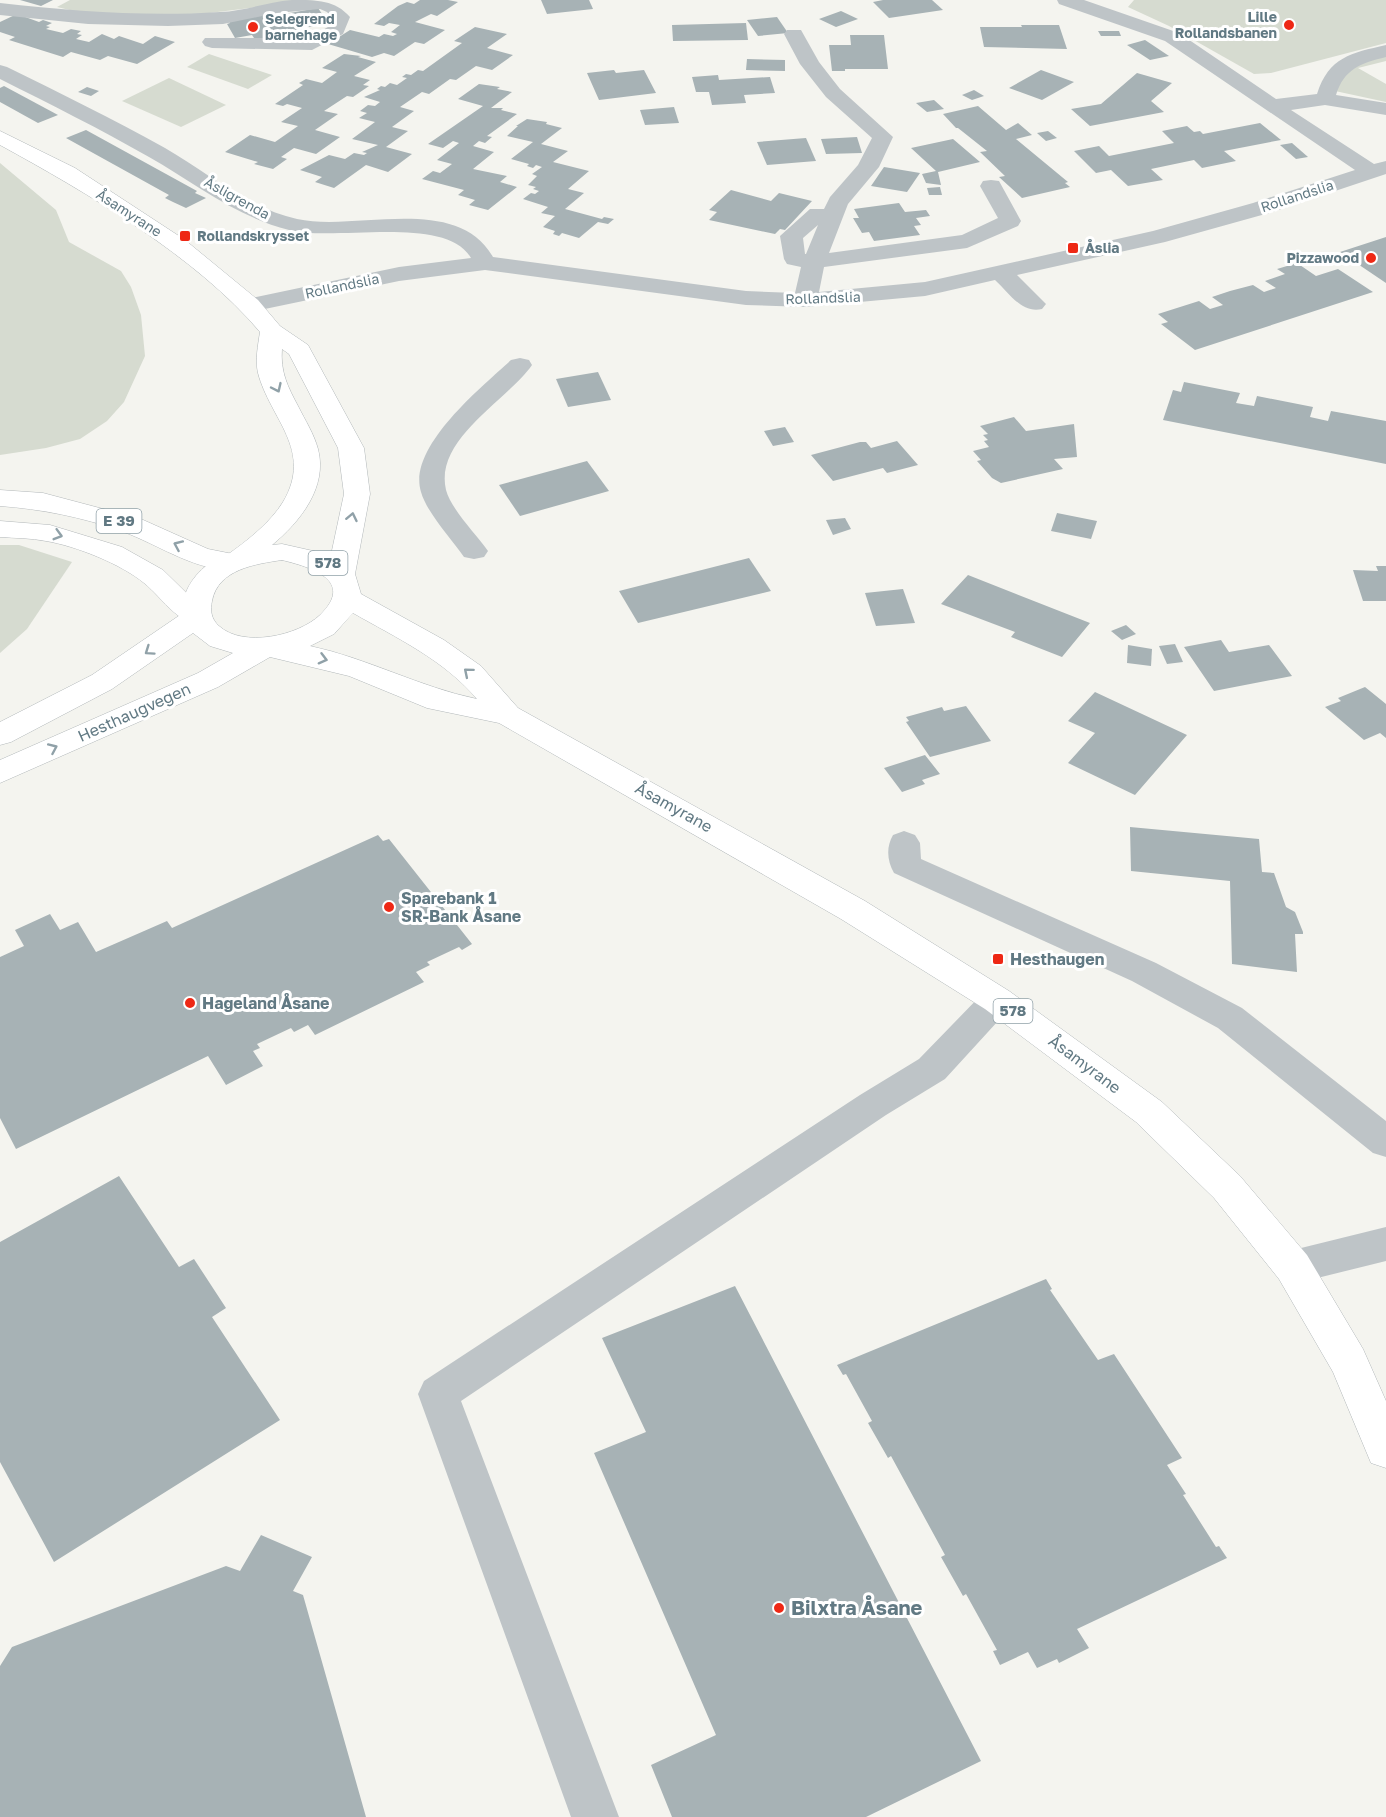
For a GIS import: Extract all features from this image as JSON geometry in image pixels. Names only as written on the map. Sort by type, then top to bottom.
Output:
[{"type":"main road","name":"Åsamyrane","points":[[0,137],[67,173],[177,245],[250,305],[272,331],[299,350],[351,448],[357,494],[344,586],[471,673],[507,715]]},
{"type":"main road","name":"578","points":[[233,562],[257,555],[282,552],[307,554],[327,562],[344,586],[341,612],[329,626],[310,637],[289,644],[266,647],[229,643],[214,637],[203,628],[197,617],[195,602],[202,587],[215,573],[280,526],[291,513],[303,487],[306,451],[273,379],[269,365],[272,331]]},
{"type":"main road","name":"E 39","points":[[0,498],[43,501],[131,525],[201,556],[233,562]]},
{"type":"main road","name":"E 39","points":[[0,529],[50,533],[112,554],[153,576],[197,617]]},
{"type":"main road","points":[[0,735],[102,682],[197,617]]},
{"type":"main road","name":"Åsamyrane","points":[[266,647],[359,669],[438,701],[507,715],[843,904],[997,1000],[1149,1112],[1227,1187],[1293,1267],[1349,1362],[1386,1449]]},
{"type":"main road","name":"Hesthaugvegen","points":[[0,772],[208,680],[266,647]]},
{"type":"street","points":[[3,6],[88,18],[168,20],[223,18],[276,4],[343,0]]},
{"type":"street","points":[[1066,0],[1172,37],[1272,106],[1379,169]]},
{"type":"street","points":[[212,42],[312,44],[336,30],[341,17],[334,8],[322,3]]},
{"type":"street","points":[[794,34],[810,64],[833,93],[883,137],[868,167],[838,202],[814,262],[805,300]]},
{"type":"street","points":[[1324,99],[1330,80],[1347,61],[1386,51]]},
{"type":"street","name":"Åsligrenda","points":[[0,71],[156,152],[267,217],[296,226],[325,229],[399,225],[431,227],[460,237],[475,248],[485,263]]},
{"type":"street","points":[[1272,106],[1324,99],[1386,110]]},
{"type":"street","name":"Rollandslia","points":[[250,305],[399,274],[485,263],[707,294],[805,300],[926,289],[1157,237],[1261,208],[1379,169]]},
{"type":"street","points":[[818,214],[791,236],[795,259],[814,262],[967,241],[1010,221],[991,186]]},
{"type":"street","points":[[1001,273],[1034,304]]},
{"type":"street","points":[[474,551],[433,491],[430,475],[436,455],[459,426],[520,365]]},
{"type":"street","points":[[904,843],[904,865],[1144,972],[1230,1018],[1386,1142]]},
{"type":"street","points":[[595,1817],[438,1394],[863,1111],[932,1070],[997,1000]]},
{"type":"street","points":[[1293,1267],[1386,1244]]},
{"type":"shaded area","points":[[70,0],[315,0],[169,18],[78,12],[57,7]]},
{"type":"shaded area","name":"Lille Rollandsbanen","points":[[1134,0],[1386,0],[1386,43],[1271,73],[1254,74],[1169,26],[1128,7]]},
{"type":"shaded area","points":[[209,54],[272,75],[248,89],[187,67]]},
{"type":"shaded area","points":[[1386,54],[1386,61],[1358,68],[1386,84],[1386,102],[1335,91],[1343,68]]},
{"type":"shaded area","points":[[169,78],[226,105],[181,127],[122,101]]},
{"type":"shaded area","points":[[0,163],[56,210],[69,242],[121,271],[131,287],[141,315],[145,356],[124,402],[107,421],[80,439],[46,448],[0,455]]},
{"type":"shaded area","points":[[0,545],[19,545],[72,562],[27,629],[0,653]]},
{"type":"building","points":[[20,0],[53,0],[41,6]]},
{"type":"building","points":[[420,0],[458,2],[437,16],[431,14],[415,22],[445,30],[424,44],[415,42],[394,56],[384,53],[372,57],[328,44],[350,30],[379,37],[384,34],[393,36],[397,34],[391,32],[400,25],[374,24],[398,6],[407,2],[414,4]]},
{"type":"building","points":[[541,0],[589,0],[593,9],[547,14]]},
{"type":"building","points":[[932,0],[943,10],[889,18],[873,2]]},
{"type":"building","points":[[318,8],[329,24],[303,28],[307,35],[256,41],[252,35],[235,38],[227,24],[230,23],[228,20],[265,14],[267,17]]},
{"type":"building","points":[[841,11],[858,19],[836,27],[819,19]]},
{"type":"building","points":[[17,14],[39,22],[43,20],[52,23],[46,26],[50,27],[46,29],[63,33],[71,29],[81,31],[77,34],[82,35],[76,39],[89,42],[102,34],[114,39],[119,36],[143,44],[155,36],[175,42],[137,64],[108,56],[100,60],[71,52],[63,57],[9,40],[15,37],[0,32],[0,22]]},
{"type":"building","points":[[777,17],[788,33],[758,36],[747,20]]},
{"type":"building","points":[[746,23],[748,40],[673,41],[672,25]]},
{"type":"building","points":[[1021,25],[1059,25],[1067,49],[984,47],[980,27],[1022,27]]},
{"type":"building","points":[[475,27],[507,34],[487,48],[513,55],[492,70],[476,66],[456,80],[450,79],[429,94],[422,92],[400,107],[414,111],[392,127],[408,131],[386,147],[412,154],[388,172],[366,165],[334,188],[315,182],[322,177],[300,170],[329,155],[345,159],[354,153],[364,155],[367,153],[362,152],[378,145],[352,139],[375,122],[359,118],[367,113],[360,111],[368,105],[375,106],[380,102],[364,97],[380,90],[377,89],[381,86],[385,87],[390,83],[397,85],[407,78],[402,77],[406,74],[411,75],[418,70],[423,71],[462,43],[454,41]]},
{"type":"building","points":[[1098,31],[1119,31],[1121,36],[1101,36]]},
{"type":"building","points":[[850,35],[884,35],[888,69],[832,71],[829,45],[851,45]]},
{"type":"building","points":[[1145,40],[1169,56],[1150,60],[1127,45]]},
{"type":"building","points":[[344,54],[361,56],[358,57],[376,62],[354,76],[370,80],[363,85],[369,86],[353,97],[347,96],[324,111],[338,114],[315,130],[340,137],[316,154],[294,148],[281,157],[287,159],[273,169],[225,152],[250,135],[275,142],[298,126],[281,122],[302,108],[275,104],[303,85],[299,83],[306,79],[322,83],[337,72],[322,68]]},
{"type":"building","points":[[747,59],[785,60],[785,71],[746,70]]},
{"type":"building","points":[[614,70],[616,73],[644,70],[656,93],[599,100],[587,73]]},
{"type":"building","points":[[1041,70],[1074,82],[1042,100],[1009,88]]},
{"type":"building","points":[[1137,73],[1172,83],[1151,101],[1164,112],[1090,126],[1071,109],[1101,104]]},
{"type":"building","points":[[718,75],[719,80],[770,77],[775,93],[744,95],[746,103],[712,105],[709,92],[696,92],[692,77]]},
{"type":"building","points":[[479,84],[500,87],[497,89],[512,92],[491,108],[503,108],[501,110],[517,114],[487,136],[492,137],[485,143],[479,141],[473,146],[494,152],[473,169],[507,176],[500,182],[517,187],[488,210],[469,205],[475,200],[458,195],[464,190],[422,179],[433,171],[440,173],[452,164],[437,160],[459,143],[453,141],[443,148],[428,144],[483,106],[458,99]]},
{"type":"building","points":[[4,86],[58,115],[38,123],[0,102],[0,88]]},
{"type":"building","points":[[87,87],[99,91],[91,96],[78,92]]},
{"type":"building","points":[[974,90],[984,96],[972,100],[962,95]]},
{"type":"building","points":[[934,100],[944,109],[927,112],[916,103]]},
{"type":"building","points":[[978,106],[1006,130],[1018,123],[1032,135],[1016,139],[1068,182],[1065,183],[1070,187],[1022,198],[999,177],[1005,176],[980,152],[987,151],[956,128],[943,114]]},
{"type":"building","points":[[674,107],[679,123],[645,125],[640,110]]},
{"type":"building","points":[[527,119],[547,122],[546,124],[562,128],[541,144],[568,151],[553,162],[589,171],[568,189],[584,193],[565,209],[602,219],[604,217],[614,219],[608,224],[598,222],[579,238],[562,233],[559,236],[553,234],[555,231],[543,227],[555,216],[541,213],[548,207],[523,199],[539,191],[533,189],[536,187],[528,185],[537,176],[532,174],[542,167],[536,165],[533,168],[527,166],[529,164],[511,159],[533,142],[507,136]]},
{"type":"building","points":[[1260,123],[1281,140],[1224,151],[1236,161],[1202,168],[1194,160],[1151,169],[1163,180],[1128,186],[1111,170],[1096,173],[1074,151],[1099,146],[1109,156],[1174,143],[1162,131],[1187,126],[1194,132],[1200,131],[1203,134]]},
{"type":"building","points":[[86,130],[206,198],[186,208],[165,198],[169,195],[66,138]]},
{"type":"building","points":[[1048,131],[1057,138],[1046,141],[1037,133]]},
{"type":"building","points":[[857,137],[862,153],[826,154],[821,139]]},
{"type":"building","points":[[806,138],[816,161],[767,165],[757,142]]},
{"type":"building","points":[[953,139],[980,162],[938,172],[941,185],[926,183],[922,174],[936,171],[911,148]]},
{"type":"building","points":[[1292,143],[1308,157],[1296,159],[1280,145]]},
{"type":"building","points":[[884,167],[920,173],[907,192],[871,186]]},
{"type":"building","points":[[940,187],[942,195],[929,195],[927,188]]},
{"type":"building","points":[[731,190],[771,201],[779,193],[812,201],[785,230],[780,229],[775,234],[709,220],[717,212],[709,210]]},
{"type":"building","points":[[899,203],[905,212],[926,210],[930,216],[916,218],[921,225],[914,226],[920,235],[874,241],[869,232],[862,233],[853,218],[859,218],[854,209]]},
{"type":"building","points":[[1386,237],[1386,283],[1340,252]]},
{"type":"building","points":[[1297,263],[1316,276],[1338,269],[1373,292],[1195,350],[1161,324],[1168,322],[1158,314],[1199,301],[1210,309],[1223,305],[1212,297],[1230,291],[1253,285],[1264,292],[1276,288],[1265,281],[1285,274],[1277,269]]},
{"type":"building","points":[[598,372],[611,400],[568,407],[556,379]]},
{"type":"building","points":[[1184,382],[1240,393],[1236,403],[1254,406],[1257,396],[1313,407],[1310,417],[1328,421],[1331,411],[1386,421],[1386,464],[1163,420],[1173,390],[1181,392]]},
{"type":"building","points":[[1014,417],[1026,431],[1074,424],[1077,457],[1054,459],[1063,469],[1001,483],[992,478],[977,461],[981,460],[973,451],[989,447],[984,441],[988,440],[983,435],[988,434],[980,426]]},
{"type":"building","points":[[785,427],[794,442],[773,446],[764,431]]},
{"type":"building","points":[[897,441],[918,465],[887,473],[883,468],[833,481],[811,455],[860,442],[866,442],[871,448]]},
{"type":"building","points":[[587,461],[609,491],[520,516],[499,485]]},
{"type":"building","points":[[1057,513],[1097,521],[1091,539],[1051,531]]},
{"type":"building","points":[[845,518],[851,529],[833,535],[826,520]]},
{"type":"building","points":[[749,558],[771,591],[638,623],[619,591]]},
{"type":"building","points":[[1376,566],[1386,566],[1386,601],[1363,601],[1353,570],[1378,571]]},
{"type":"building","points":[[968,575],[1090,623],[1062,657],[1011,637],[1015,632],[941,604]]},
{"type":"building","points":[[903,589],[915,623],[876,626],[865,593]]},
{"type":"building","points":[[1126,625],[1136,634],[1122,640],[1111,631]]},
{"type":"building","points":[[1221,640],[1229,652],[1269,645],[1292,676],[1214,691],[1184,647]]},
{"type":"building","points":[[1175,644],[1183,662],[1167,664],[1159,646]]},
{"type":"building","points":[[1128,645],[1152,649],[1151,666],[1127,663]]},
{"type":"building","points":[[1365,687],[1386,704],[1386,738],[1380,733],[1364,740],[1325,707],[1341,701],[1338,698]]},
{"type":"building","points":[[1095,692],[1187,735],[1135,795],[1068,763],[1095,733],[1068,721]]},
{"type":"building","points":[[966,706],[991,741],[930,757],[906,722],[909,721],[906,717],[942,707],[944,711]]},
{"type":"building","points":[[925,755],[940,774],[922,780],[925,784],[902,792],[884,768]]},
{"type":"building","points":[[1130,827],[1259,839],[1262,872],[1274,873],[1286,907],[1295,912],[1303,932],[1303,934],[1295,934],[1297,972],[1232,964],[1230,881],[1131,871]]},
{"type":"building","name":"Hageland Åsane","points":[[378,835],[383,841],[389,839],[472,944],[462,950],[459,947],[427,962],[430,965],[416,972],[424,982],[315,1035],[308,1025],[294,1032],[291,1028],[257,1044],[260,1048],[253,1051],[263,1066],[226,1085],[208,1056],[16,1149],[0,1118],[0,957],[24,946],[15,930],[50,914],[60,930],[78,922],[96,952],[167,921],[172,928]]},
{"type":"building","points":[[119,1176],[179,1267],[194,1259],[226,1308],[212,1317],[280,1420],[54,1562],[0,1462],[0,1242]]},
{"type":"building","points":[[1046,1279],[1052,1289],[1050,1290],[1098,1360],[1114,1354],[1182,1458],[1167,1465],[1216,1547],[1219,1546],[1227,1558],[1077,1629],[1089,1648],[1059,1663],[1057,1659],[1037,1668],[1028,1652],[1000,1665],[993,1651],[997,1650],[966,1594],[963,1596],[941,1557],[945,1555],[891,1456],[888,1458],[868,1423],[872,1421],[846,1374],[843,1375],[837,1365]]},
{"type":"building","points":[[735,1286],[981,1761],[866,1817],[672,1817],[651,1765],[716,1735],[594,1453],[646,1432],[602,1338]]},
{"type":"building","points":[[261,1535],[312,1557],[293,1591],[303,1595],[366,1817],[0,1817],[0,1666],[12,1647],[226,1566],[240,1571]]},
{"type":"place","name":"Lille Rollandsbanen","points":[[1289,25]]},
{"type":"place","name":"Selegrend barnehage","points":[[253,27]]},
{"type":"place","name":"Rollandskrysset","points":[[185,236]]},
{"type":"place","name":"Åslia","points":[[1073,248]]},
{"type":"place","name":"Pizzawood","points":[[1371,258]]},
{"type":"place","name":"Sparebank 1 SR-Bank Åsane","points":[[389,907]]},
{"type":"place","name":"Hesthaugen","points":[[998,959]]},
{"type":"place","name":"Hageland Åsane","points":[[190,1003]]},
{"type":"place","name":"Bilxtra Åsane","points":[[779,1608]]}]
